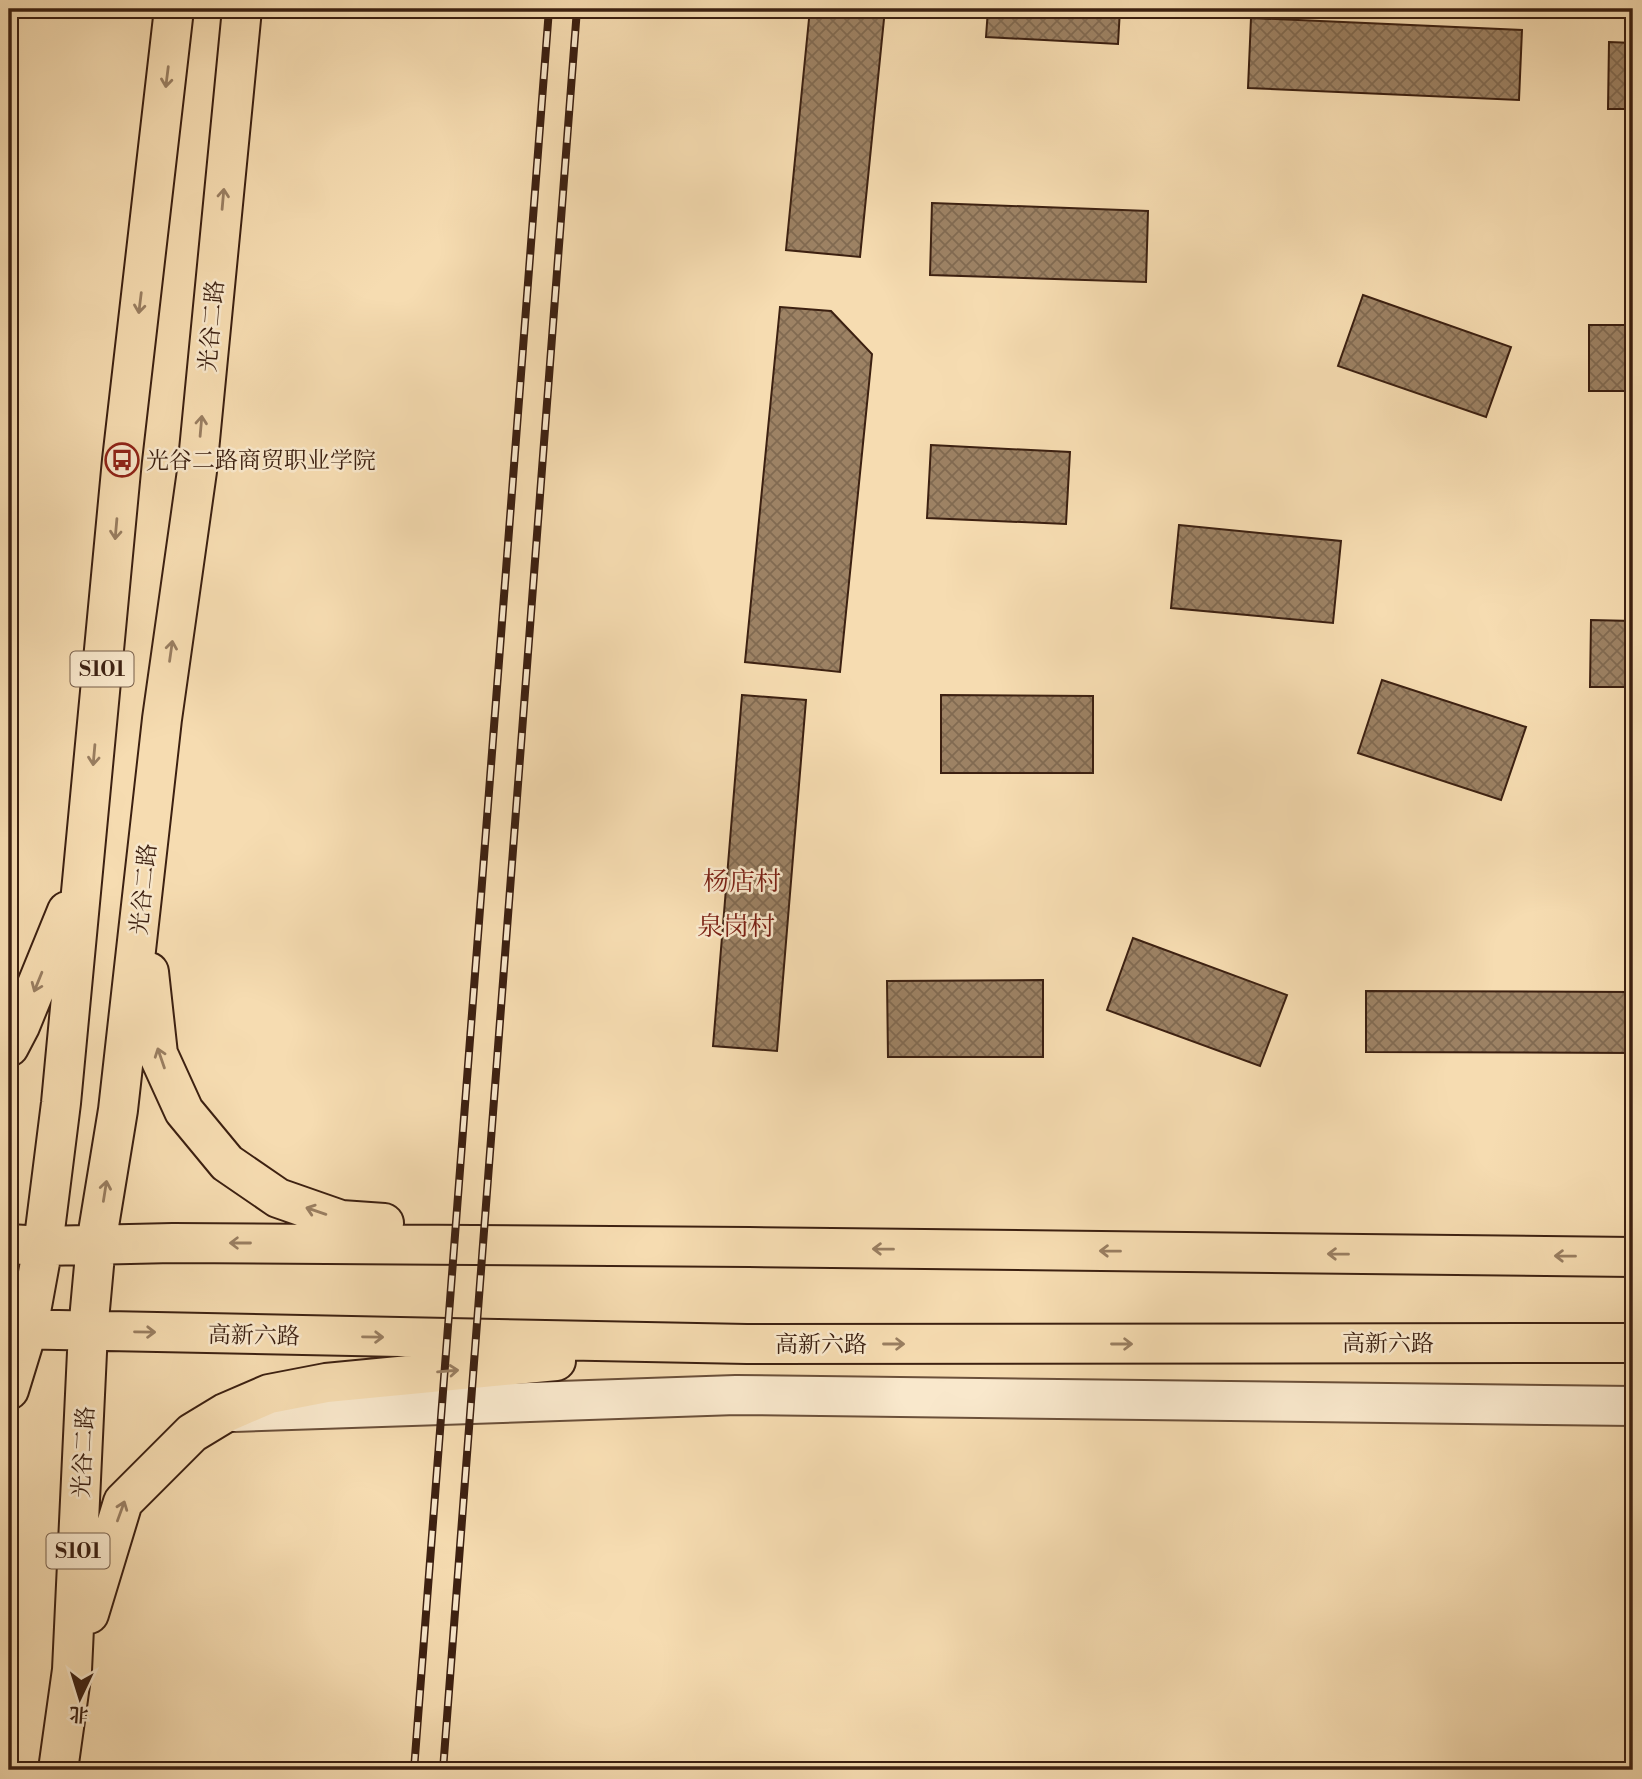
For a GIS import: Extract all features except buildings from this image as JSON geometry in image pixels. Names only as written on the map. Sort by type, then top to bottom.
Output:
[{"type":"main road","name":"S101","points":[[9,1390],[26,1245],[61,1103],[122,460],[174,9]]},
{"type":"main road","name":"光谷二路","points":[[58,1770],[72,1670],[88,1331],[96,1244],[118,1111],[162,719],[197,471],[242,9]]},
{"type":"main road","points":[[162,719],[149,968],[158,1054],[184,1111],[227,1163],[278,1198],[341,1220],[749,1247]]},
{"type":"main road","points":[[9,1046],[20,1026],[83,874]]},
{"type":"main road","points":[[26,1245],[749,1247],[1633,1257]]},
{"type":"main road","name":"高新六路","points":[[18,1329],[747,1344],[1633,1343]]},
{"type":"main road","points":[[72,1670],[123,1502],[192,1433],[225,1413],[269,1394],[326,1382],[747,1344]]},
{"type":"street","points":[[225,1413],[736,1395],[1633,1406]]},
{"type":"railway","points":[[414,1770],[549,9]]},
{"type":"railway","points":[[443,1770],[577,9]]},
{"type":"place","name":"光谷二路商贸职业学院","points":[[122,460]]},
{"type":"district","name":"杨店村","points":[[742,881]]},
{"type":"district","name":"泉岗村","points":[[736,926]]}]
